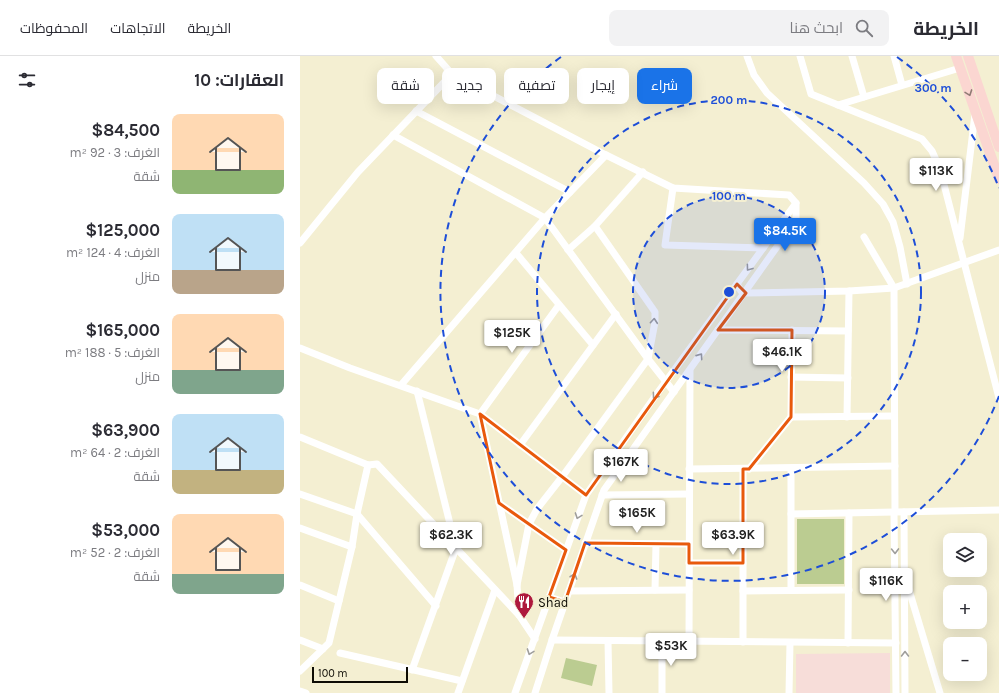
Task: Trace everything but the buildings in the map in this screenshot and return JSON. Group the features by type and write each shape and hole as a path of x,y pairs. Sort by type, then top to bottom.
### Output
{"street":[{"path":"436,56 447,68"},
{"path":"747,56 754,75 767,93 864,184 883,204 893,222 900,247 907,284"},
{"path":"800,56 812,94 922,139 932,151 940,169 996,378 999,398"},
{"path":"852,56 864,97"},
{"path":"894,56 902,85"},
{"path":"956,56 999,179"},
{"path":"968,56 999,147"},
{"path":"838,105 960,68"},
{"path":"300,242 358,172 442,84"},
{"path":"496,97 673,188 789,195 796,203 796,220 746,293 604,490 535,693"},
{"path":"416,111 570,192"},
{"path":"959,243 975,111"},
{"path":"393,135 545,218 665,382 674,392"},
{"path":"401,386 545,218 606,154"},
{"path":"568,250 595,226 643,172"},
{"path":"673,188 665,245 763,248"},
{"path":"515,693 586,495 665,382 796,203"},
{"path":"517,585 530,524 537,509 562,478 648,359 655,322 655,312 595,226"},
{"path":"864,237 894,288 896,693"},
{"path":"737,284 739,289 746,293 849,291 894,288 999,250"},
{"path":"516,253 593,345"},
{"path":"847,417 849,291"},
{"path":"519,615 517,585 480,414 559,305"},
{"path":"520,445 616,314"},
{"path":"718,330 848,330"},
{"path":"742,642 742,563 746,469 791,416 792,330"},
{"path":"300,348 480,414 586,495"},
{"path":"689,642 690,371"},
{"path":"791,377 848,378"},
{"path":"412,670 456,548 417,391"},
{"path":"791,416 894,416"},
{"path":"300,437 368,465 377,464 519,615 535,639"},
{"path":"300,671 329,643 352,547 357,514 368,465"},
{"path":"689,470 895,466"},
{"path":"791,468 791,590"},
{"path":"300,494 357,514 436,606"},
{"path":"602,495 690,494"},
{"path":"500,503 566,550"},
{"path":"791,514 999,510"},
{"path":"904,512 905,693"},
{"path":"848,643 849,513"},
{"path":"300,528 352,547"},
{"path":"585,543 689,544"},
{"path":"655,590 656,544"},
{"path":"689,563 742,563"},
{"path":"904,575 913,599 940,693"},
{"path":"300,585 339,601"},
{"path":"458,693 495,590"},
{"path":"569,591 689,590"},
{"path":"742,591 849,590"},
{"path":"549,598 565,602"},
{"path":"300,640 322,649"},
{"path":"552,640 896,643"},
{"path":"608,641 609,693"},
{"path":"662,642 662,693"},
{"path":"789,693 790,643"},
{"path":"340,653 462,681"},
{"path":"300,692 306,693"}],"highlighted area":[{"path":"737,284 746,293 718,330 792,330 791,417 749,469 743,469 743,563 689,563 689,544 585,543 565,602 549,597 566,550 499,503 480,414 586,495"}],"shaded area":[{"path":"890,653 890,693 796,693 796,654"}],"green space":[{"path":"797,519 844,519 844,584 797,584"},
{"path":"566,658 597,665 592,686 561,678"}],"place":[{"name":"Shad","path":"524,619"}]}
